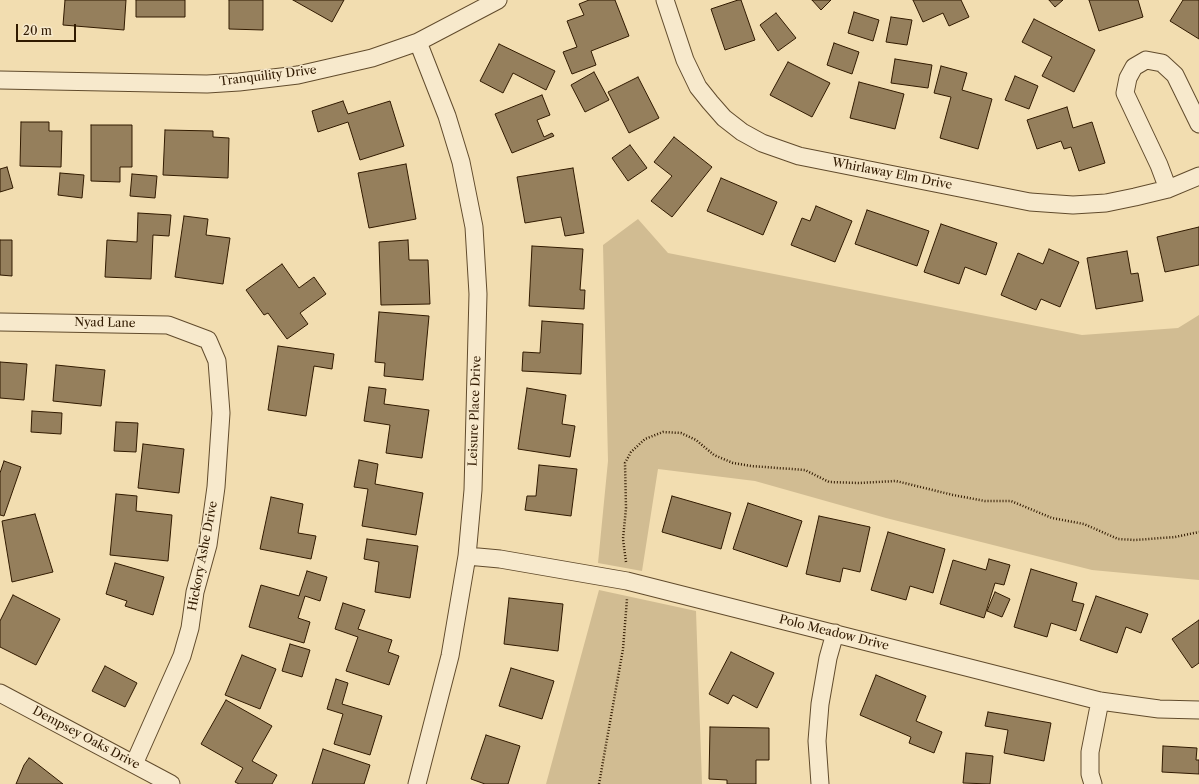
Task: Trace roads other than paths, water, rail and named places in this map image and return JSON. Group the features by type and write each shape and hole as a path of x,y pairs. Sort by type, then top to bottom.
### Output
{"street":[{"name":"Tranquility Drive","path":"0,80 207,84 298,75 372,58 418,42 498,0"},
{"name":"Whirlaway Elm Drive","path":"665,0 684,60 698,87 724,118 742,132 762,143 799,156 1030,202 1073,205 1106,203 1168,189 1199,176"},
{"name":"Leisure Place Drive","path":"417,784 450,656 467,556 473,490 478,294 474,227 461,162 450,124 418,42"},
{"path":"1168,189 1159,165 1125,92 1128,78 1134,67 1146,60 1162,63 1175,76 1199,124"},
{"name":"Nyad Lane","path":"0,322 168,325 208,340"},
{"name":"Hickory Ashe Drive","path":"134,764 182,656 190,628 195,592 208,545 216,487 221,413 217,361 208,340"},
{"name":"Polo Meadow Drive","path":"467,556 500,559 627,581 1100,700 1159,709 1199,710"},
{"path":"820,784 817,741 820,704 828,658 835,633"},
{"name":"Dempsey Oaks Drive","path":"0,693 171,784"},
{"path":"1093,784 1090,774 1090,752 1100,700"}]}
